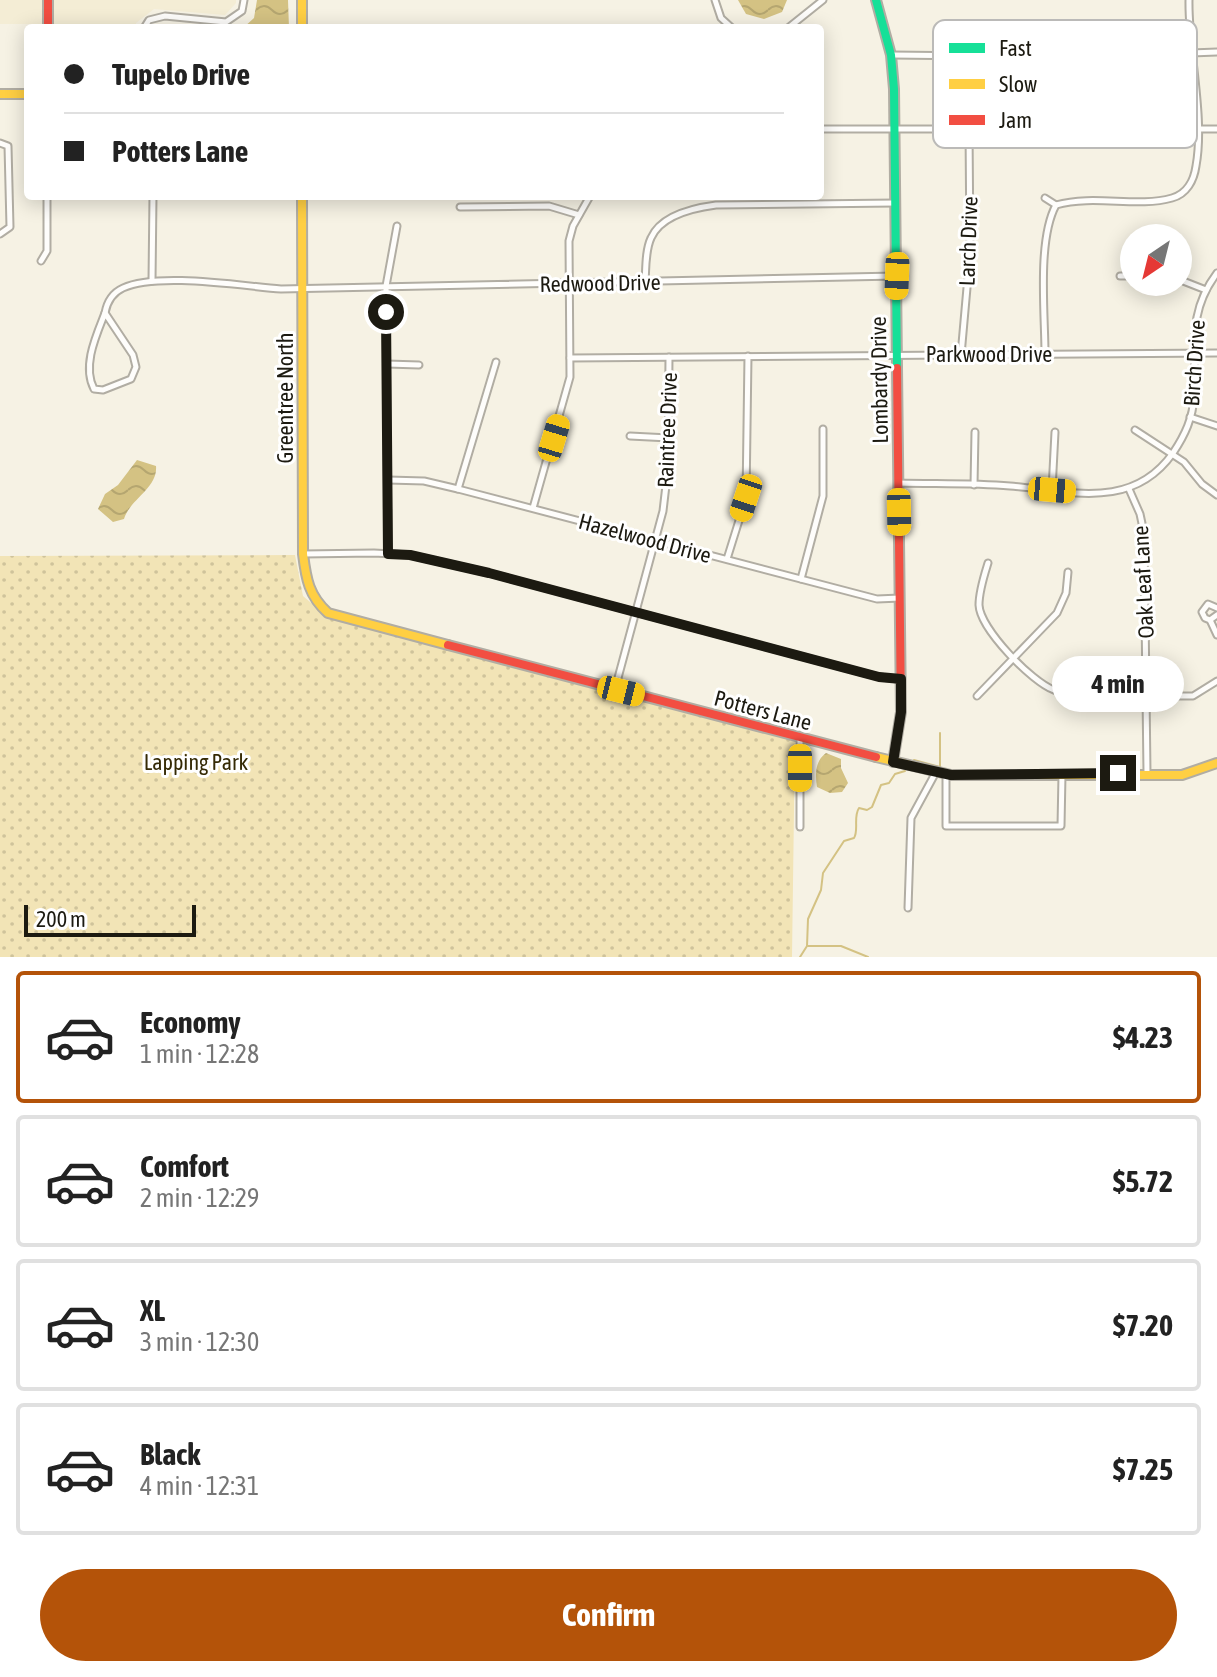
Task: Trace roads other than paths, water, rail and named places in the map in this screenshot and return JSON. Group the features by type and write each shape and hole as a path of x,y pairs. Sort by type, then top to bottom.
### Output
{"main road":[{"path":"48,0 48,24"},
{"path":"302,0 302,24"},
{"name":"Lombardy Drive","path":"876,0 891,55 895,128 901,712 893,762"},
{"path":"0,94 24,94"},
{"name":"Greentree North","path":"302,200 303,554 306,584 312,599"},
{"name":"Potters Lane","path":"312,599 328,613 347,620 946,774 1182,775 1216,766"}],"street":[{"path":"146,24 149,20 165,16 226,22 242,11 244,0"},
{"path":"715,0 721,18 728,24"},
{"path":"793,24 823,0"},
{"path":"1189,0 1190,20"},
{"path":"1197,53 1217,52"},
{"path":"891,55 933,55"},
{"path":"1045,198 1056,205 1093,199 1176,198 1189,187 1196,167 1197,118"},
{"path":"824,129 933,128"},
{"path":"1198,129 1217,129"},
{"path":"0,143 8,146 10,227 0,234"},
{"name":"Larch Drive","path":"961,355 970,254 969,148"},
{"path":"41,261 47,251 47,200"},
{"path":"105,313 133,355 136,367 131,379 103,390 94,389 89,379 92,346 105,313 113,295 124,288 152,281 153,200"},
{"path":"533,508 570,377 569,241 588,200"},
{"path":"645,283 649,241 656,229 694,208 716,205 896,203"},
{"path":"1045,354 1045,240 1056,205"},
{"path":"460,207 549,206 579,215"},
{"path":"388,554 386,286 397,226"},
{"name":"Birch Drive","path":"899,483 1103,494 1129,489 1147,481 1163,467 1186,433 1194,405 1196,312 1217,273"},
{"name":"Redwood Drive","path":"152,281 303,289 897,276"},
{"path":"1192,284 1206,290"},
{"name":"Parkwood Drive","path":"570,358 1217,353"},
{"path":"727,559 746,498 748,356"},
{"name":"Raintree Drive","path":"615,689 665,497 669,357"},
{"path":"458,489 496,362"},
{"path":"387,364 419,365"},
{"path":"1190,417 1217,426"},
{"path":"801,579 823,496 823,429"},
{"path":"1135,430 1184,462 1202,484 1217,495"},
{"path":"974,485 975,432"},
{"path":"1052,490 1055,432"},
{"path":"630,436 669,438"},
{"name":"Hazelwood Drive","path":"388,480 424,481 877,599 900,598"},
{"name":"Oak Leaf Lane","path":"1129,489 1144,533 1147,773"},
{"path":"303,554 410,555 489,573 879,677 901,679"},
{"path":"988,563 979,606 983,621 1034,679 1056,691 1081,695 1193,696 1217,681"},
{"path":"977,696 1057,613 1066,593 1068,572"},
{"path":"1217,608 1211,604 1203,608 1203,616 1210,620 1217,635"},
{"path":"1210,620 1217,615"},
{"path":"800,738 800,827"},
{"path":"908,908 911,818 936,772"},
{"path":"946,774 946,826 998,827 1061,826 1062,774"}],"water":[{"path":"257,0 288,0 289,24 247,24 254,18"},
{"path":"738,0 787,0 782,12 764,19 746,14"},
{"path":"137,460 156,466 153,481 124,519 113,522 98,509 105,494 118,485"},
{"path":"826,753 841,759 841,768 848,783 842,792 830,793 817,787 817,768"}],"waterway":[{"path":"914,760 940,767 940,733"},
{"path":"800,957 807,946 808,919 821,890 823,873 844,841 854,838 859,808 867,810 872,807 881,785 889,783 895,774 905,771"},
{"path":"808,946 841,946 868,957"}],"park label":[{"name":"Lapping Park","path":"196,762"}]}
